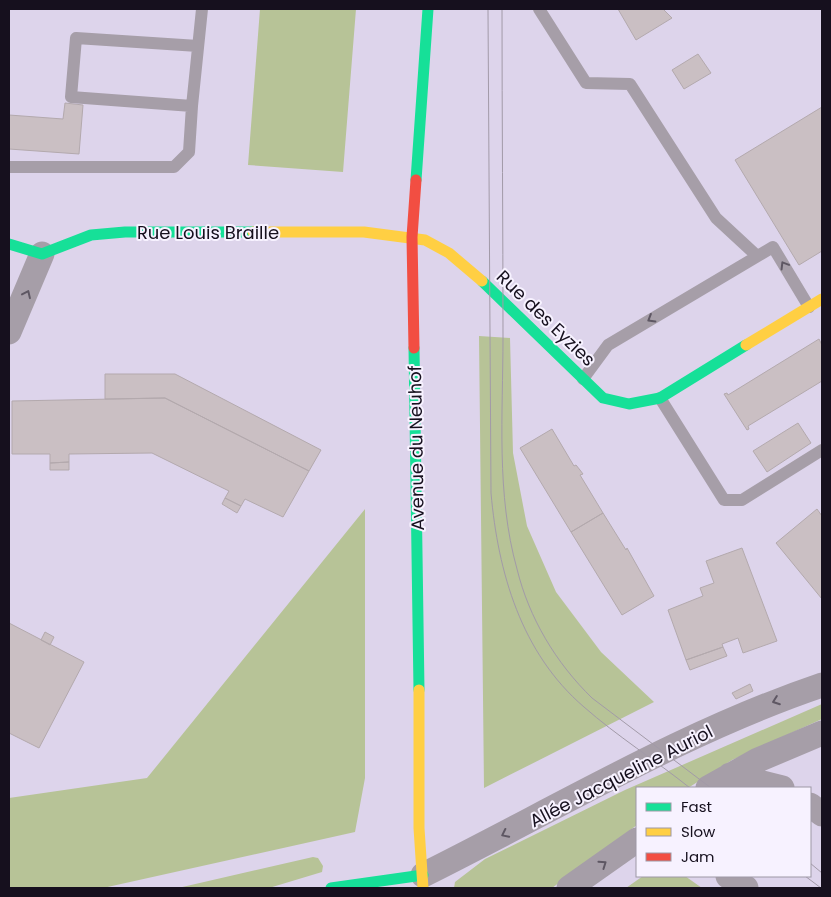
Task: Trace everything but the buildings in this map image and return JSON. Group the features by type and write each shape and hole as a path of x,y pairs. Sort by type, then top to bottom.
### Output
{"street":[{"name":"Avenue du Neuhof","path":"423,882 419,828 420,648 412,237 428,9"},
{"name":"Rue Louis Braille","path":"42,254 91,235 125,232 364,232 412,237"},
{"name":"Rue des Eyzies","path":"412,237 437,246 474,273 603,398 629,404 660,398 822,299"},
{"path":"9,244 42,254 9,332"},
{"name":"Allée Jacqueline Auriol","path":"423,882 651,759 772,702 822,685"},
{"path":"710,787 788,746 822,733"},
{"path":"730,775 778,787"},
{"path":"811,806 822,814"},
{"path":"569,888 636,841"},
{"path":"730,877 746,888"},
{"path":"331,888 423,882"}],"lane":[{"path":"9,167 174,167 189,152 202,9"},
{"path":"539,9 586,83 630,84 716,218 757,256"},
{"path":"192,106 71,97 76,38 198,46"},
{"path":"583,378 608,345 773,247 809,306"},
{"path":"660,398 724,500 742,500 822,450"}],"green space":[{"path":"260,9 356,9 343,172 248,165"},
{"path":"479,336 510,338 513,453 527,526 556,592 601,652 654,702 484,788"},
{"path":"365,509 365,778 355,832 103,888 9,888 9,798 147,778"},
{"path":"822,704 822,719 732,760 690,787 636,787 636,826 552,888 454,888 455,882 485,859 625,790"},
{"path":"313,857 318,858 323,866 322,872 269,888 178,888"},
{"path":"642,877 686,877 702,888 626,888"}],"tram line":[{"path":"488,9 491,493 494,523 507,581 516,609 529,636 544,662 562,686 597,718 689,787"},
{"path":"502,9 502,454 506,512 510,541 517,569 529,605 546,639 579,684 592,698 710,787"},
{"path":"811,864 822,873"},
{"path":"806,877 821,888"}],"traffic: fast":[{"path":"416,180 428,9"},
{"path":"9,244 42,254 91,235 125,232 253,232"},
{"path":"482,281 603,398 629,404 660,398 746,345"},
{"path":"414,348 419,690"},
{"path":"331,888 423,875"}],"traffic: slow":[{"path":"253,232 364,232 425,240 449,253 482,281"},
{"path":"746,345 822,299"},
{"path":"419,690 419,828 423,888"}],"traffic: jam":[{"path":"414,348 412,237 416,180"}]}
